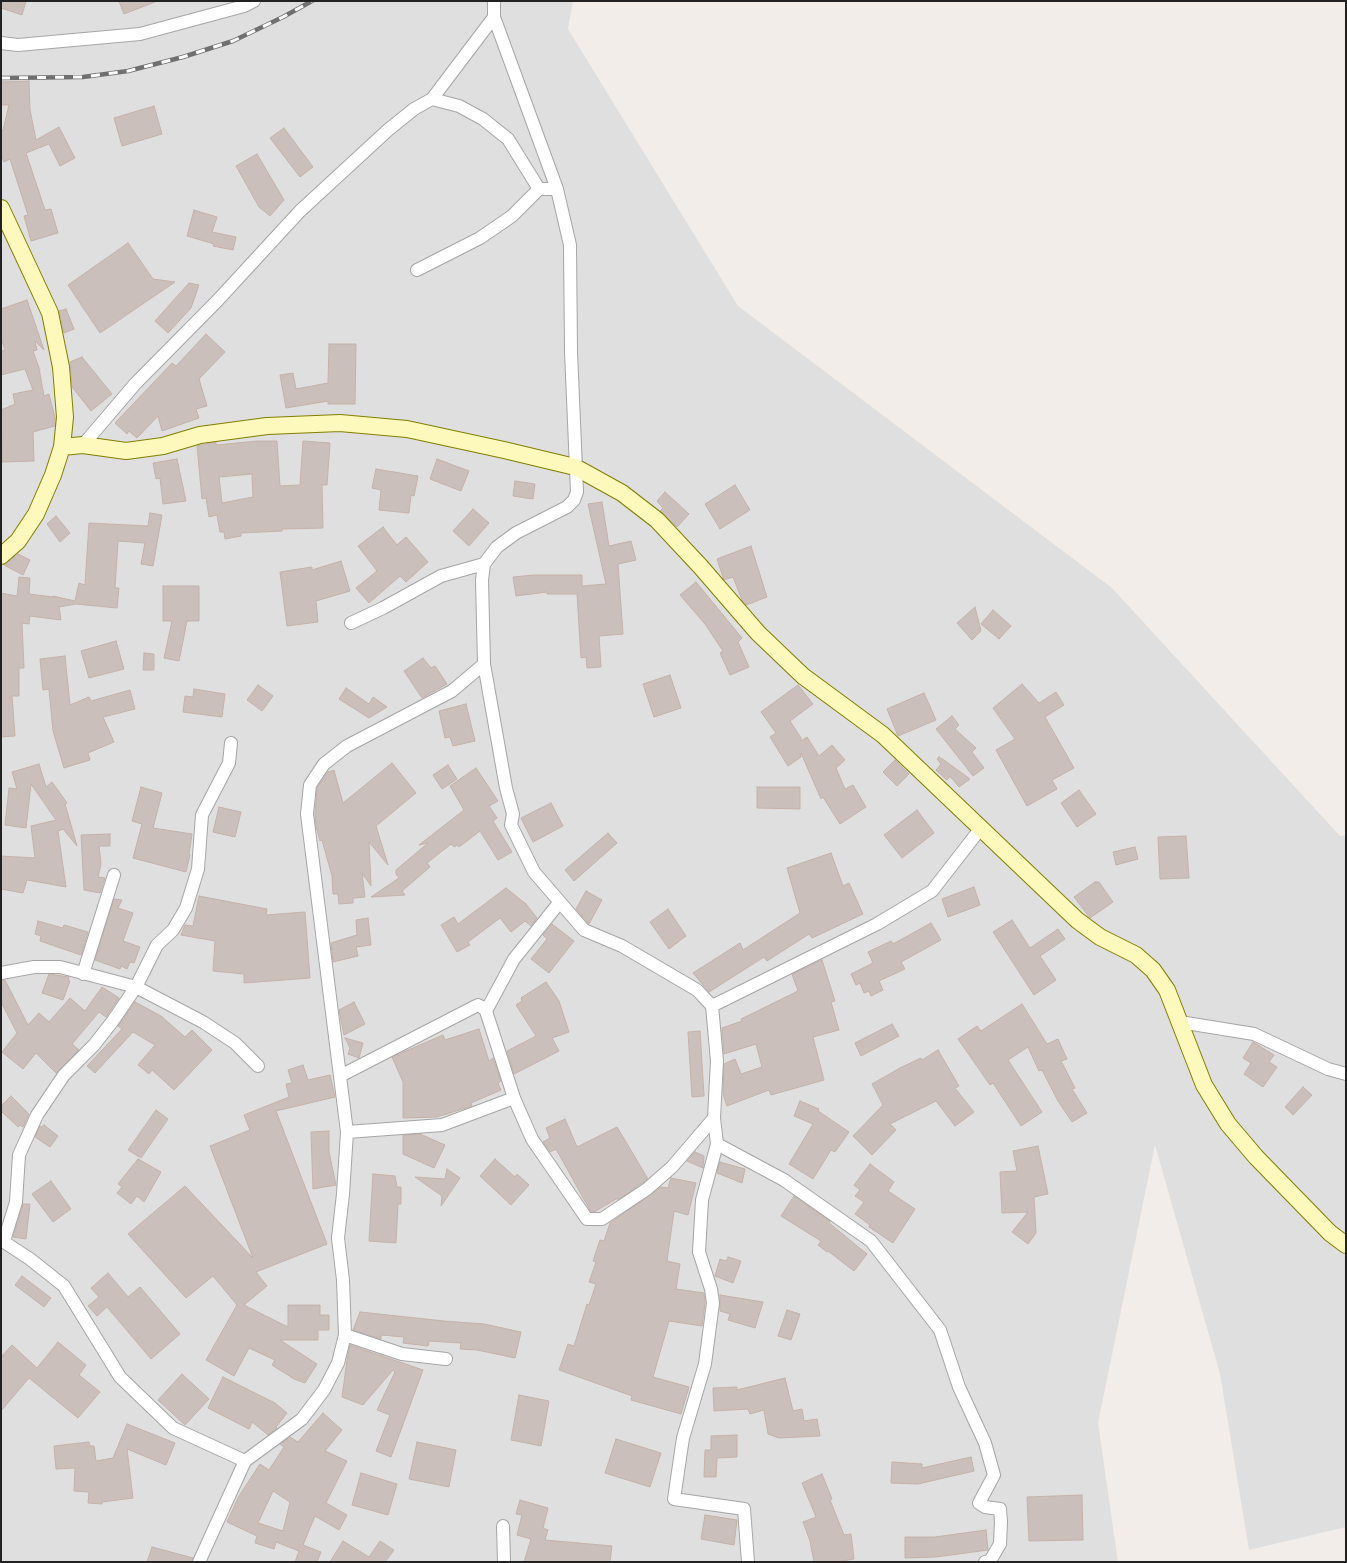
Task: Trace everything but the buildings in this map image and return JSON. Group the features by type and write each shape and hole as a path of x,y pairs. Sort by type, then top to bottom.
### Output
{"street":[{"path":"1,43 18,45 140,34 244,6 254,1"},
{"path":"494,1 494,17 557,189 570,245 571,352 577,492 574,500 567,507 516,533 497,547 484,564 482,580 484,664 506,788 513,814 511,825 534,872 559,903 584,930 622,946 698,990 712,1006 717,1061 714,1118 717,1144 702,1200 699,1252 711,1289 713,1304 705,1364 683,1438 674,1499 744,1509 748,1562"},
{"path":"83,445 135,384 218,300 300,211 388,130 414,109 432,99 494,17"},
{"path":"432,99 459,106 483,119 508,139 539,189"},
{"path":"417,270 480,238 512,216 539,189 557,189"},
{"path":"1,208 50,313 61,367 65,417 62,447 53,475 36,514 18,541 1,556"},
{"path":"62,447 83,445 126,451 163,446 200,435 267,426 340,423 407,429 575,467 622,493 657,520 700,566 758,633 803,676 883,735 1077,920 1100,937 1136,955 1153,970 1167,990 1204,1085 1228,1124 1256,1157 1330,1233 1346,1245"},
{"path":"351,623 383,608 441,576 484,564"},
{"path":"199,1562 245,1462 302,1418 311,1407 324,1390 338,1363 345,1335 343,1280 338,1238 343,1194 347,1132 307,814 310,785 324,764 347,746 452,691 484,664"},
{"path":"231,743 229,763 202,815 198,869 186,908 173,930 157,945 136,987 94,1045 64,1075 37,1115 19,1155 16,1202 2,1240 64,1286 120,1377 173,1428 245,1462"},
{"path":"712,1006 877,924 932,891 981,828"},
{"path":"83,974 114,875"},
{"path":"486,1011 514,958 559,903"},
{"path":"1,974 47,966 60,967 136,987 209,1026 235,1043 258,1066"},
{"path":"340,1076 478,1005 486,1011 514,1098 532,1139 587,1219 602,1219 647,1189 672,1167 714,1118"},
{"path":"1180,1022 1254,1034 1328,1069 1346,1074"},
{"path":"347,1132 442,1125 514,1098"},
{"path":"717,1144 784,1180 871,1241 940,1330 959,1387 985,1444 994,1475 979,1503 985,1507 1000,1509 1000,1544 990,1560 986,1562"},
{"path":"345,1335 402,1354 446,1359"},
{"path":"503,1526 504,1562"}],"shaded area":[{"path":"1,1 573,1 568,29 738,306 1112,588 1340,836 1346,835 1346,1527 1249,1550 1220,1374 1155,1145 1098,1423 1118,1562 1,1562"}],"railway":[{"path":"1,78 83,77 128,71 183,57 233,41 312,1"}]}
